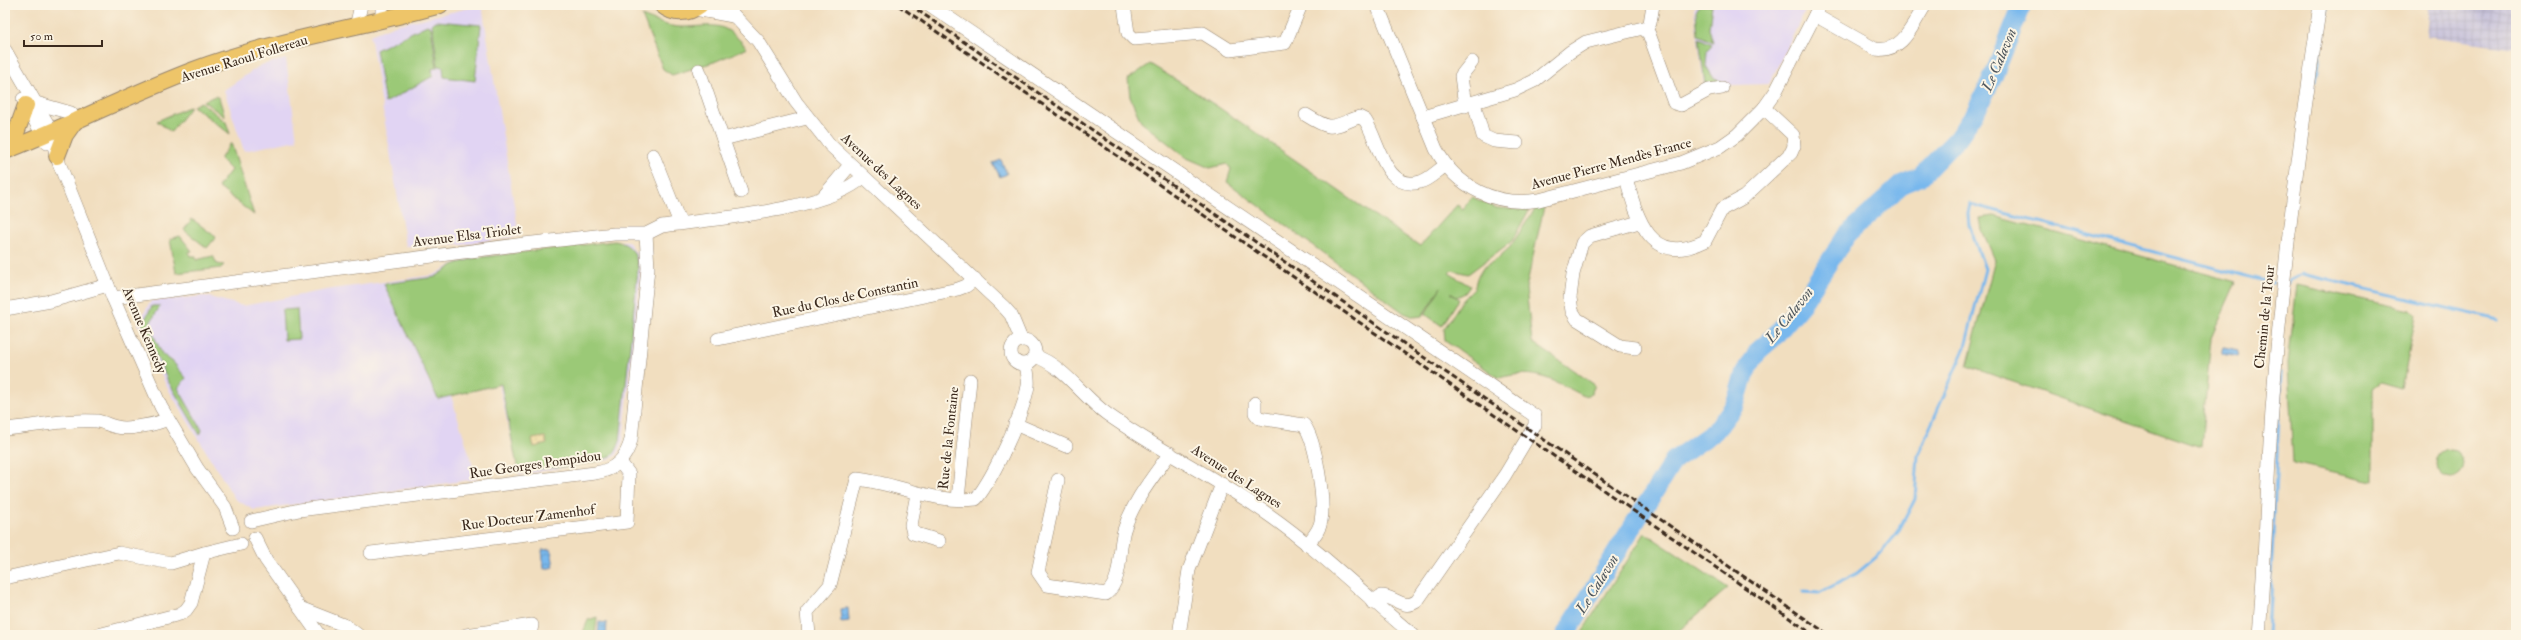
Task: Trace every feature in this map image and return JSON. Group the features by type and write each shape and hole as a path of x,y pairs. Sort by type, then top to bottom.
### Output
{"main road":[{"name":"Avenue Raoul Follereau","path":"73,117 125,88 224,50 358,16 440,5"},
{"path":"662,5 675,12 697,7"},
{"name":"Avenue Raoul Follereau","path":"5,151 44,130 73,117 195,70 285,43 358,16"},
{"path":"8,141 31,104"},
{"path":"57,156 73,117"},
{"name":"Avenue Raoul Follereau","path":"8,141 44,130"}],"street":[{"name":"Avenue des Lagnes","path":"724,5 758,41 807,118 850,165 975,279 1011,315 1021,340"},
{"path":"930,5 1535,416 1535,425 1504,475 1417,601 1413,604 1403,605 1381,596 1372,602"},
{"path":"1124,5 1128,33 1134,39 1203,33 1230,50 1285,44 1301,5"},
{"name":"Avenue Pierre Mendès France","path":"1377,5 1423,117 1446,165 1471,188 1498,199 1511,202 1539,200 1681,164 1720,147 1737,135 1764,108 1776,91 1818,10"},
{"path":"1646,30 1650,23 1654,5"},
{"path":"1818,10 1875,49 1885,50 1901,43 1925,5"},
{"name":"Chemin de la Tour","path":"2259,635 2267,533 2274,385 2296,170 2320,5"},
{"path":"697,7 733,16"},
{"path":"1423,117 1515,90 1534,80 1570,52 1586,42 1613,34 1642,28 1646,30"},
{"path":"1646,30 1674,104 1681,105 1709,90 1722,88"},
{"name":"Avenue Kennedy","path":"5,50 57,156 108,286 161,407 197,468 245,533"},
{"path":"1472,62 1461,76 1460,88 1469,104 1483,136 1494,141 1517,143"},
{"name":"Avenue Kennedy","path":"5,64 31,104"},
{"path":"699,70 741,192"},
{"path":"44,130 116,98 125,88"},
{"path":"31,104 73,117"},
{"path":"1626,178 1639,222 1658,242 1673,249 1681,249 1704,242 1722,209 1744,197 1791,153 1794,146 1793,135 1764,108"},
{"path":"1306,115 1324,126 1335,127 1359,117 1365,120 1384,165 1393,175 1408,183 1420,182 1446,165"},
{"path":"723,139 807,118"},
{"path":"5,155 34,147 57,156"},
{"path":"653,155 680,223"},
{"path":"822,197 850,165"},
{"name":"Avenue Elsa Triolet","path":"113,298 524,244 614,234 646,234 655,227 795,206 851,186 863,177"},
{"path":"1635,348 1620,346 1577,320 1572,311 1570,298 1575,266 1582,243 1590,236 1639,222"},
{"name":"Rue Georges Pompidou","path":"5,578 119,553 171,563 221,547 271,518 299,510 600,472 613,468 620,462 628,451 631,440 648,268 646,234"},
{"name":"Rue du Clos de Constantin","path":"718,340 958,289 966,286 975,279"},
{"path":"5,309 51,301 108,286"},
{"path":"809,635 807,612 830,585 857,479 917,494 958,499 976,499 984,489 1015,424 1028,387 1033,344 1021,340 1014,344 1012,356 1017,363 1030,360"},
{"name":"Avenue des Lagnes","path":"1030,360 1056,367 1082,393 1107,414 1222,484 1270,516 1307,544 1372,602 1413,635"},
{"name":"Rue de la Fontaine","path":"958,499 970,380"},
{"path":"1255,403 1255,412 1259,418 1304,425 1310,432 1316,452 1322,513 1318,529 1307,544"},
{"path":"143,424 154,410 161,407"},
{"path":"5,429 98,421 118,428 132,428 143,424 160,423 167,419"},
{"path":"1015,424 1066,446"},
{"path":"1058,480 1038,572 1047,585 1106,594 1115,583 1124,531 1130,513 1170,453"},
{"name":"Rue Docteur Zamenhof","path":"371,553 627,522 629,474 620,462"},
{"path":"1179,635 1189,570 1222,484"},
{"path":"917,494 910,525 913,533 939,541"},
{"path":"245,533 319,635"},
{"path":"98,635 180,614 186,610 191,603 204,553"},
{"path":"300,608 346,626 358,635"},
{"path":"466,635 532,625 530,635"}],"shaded area":[{"path":"482,5 519,236 462,245 406,246 370,35 395,25"},
{"path":"1697,5 1808,5 1769,84 1704,86 1694,9"},
{"path":"2429,5 2516,5 2516,48 2426,36"},
{"path":"286,59 297,140 244,151 224,90 261,65"},
{"path":"628,241 640,259 641,271 623,441 617,455 609,460 519,475 499,385 451,396 477,479 254,510 235,499 167,387 138,323 151,301 205,296 243,306 326,290 434,275 455,263 473,257"}],"green space":[{"path":"1699,5 1712,5 1709,28 1713,42 1698,35 1696,12"},
{"path":"642,16 676,27 717,26 724,28 738,38 747,48 714,62 672,75 663,69"},
{"path":"437,21 481,25 475,81 444,77 443,67 438,66 432,23"},
{"path":"427,25 431,27 437,67 432,69 433,76 385,103 376,50"},
{"path":"1699,38 1712,44 1707,51 1706,66 1713,77 1724,83 1705,84"},
{"path":"1150,64 1219,107 1420,246 1457,205 1463,209 1472,197 1497,208 1529,210 1512,241 1468,274 1452,270 1449,273 1470,286 1465,293 1457,297 1450,293 1459,299 1442,326 1425,314 1441,287 1422,316 1414,317 1404,313 1227,182 1231,169 1227,164 1210,168 1187,158 1141,122 1130,97 1128,79"},
{"path":"215,96 219,98 225,117 203,101"},
{"path":"201,102 226,122 230,134 193,106"},
{"path":"191,106 171,132 157,121"},
{"path":"231,143 254,215 218,187 231,170 220,159"},
{"path":"1544,207 1526,288 1532,342 1595,385 1591,394 1584,396 1553,381 1534,375 1523,374 1499,378 1445,341 1444,329 1462,301 1474,289 1477,278 1483,268 1497,259 1510,247 1535,209"},
{"path":"1994,216 2236,282 2211,338 2201,447 1967,366 1995,260 1982,230 1980,218"},
{"path":"192,219 216,237 207,248 184,230"},
{"path":"180,236 192,251 189,252 190,256 196,256 196,260 213,256 217,264 224,265 221,268 176,273 170,239"},
{"path":"615,241 625,244 632,250 636,258 638,269 620,441 618,447 611,456 593,462 518,471 501,384 438,399 384,284 435,277 455,264 475,258"},
{"path":"2297,285 2411,310 2416,315 2402,389 2381,383 2373,389 2373,481 2293,463 2288,364"},
{"path":"152,306 160,306 149,325 162,354 173,362 186,378 178,388 202,430 200,435 168,381 142,325"},
{"path":"297,309 299,339 284,340 282,310"},
{"path":"2450,450 2460,454 2464,464 2460,474 2450,478 2440,474 2436,464 2440,454"},
{"path":"1645,533 1728,588 1674,635 1580,635"},
{"path":"597,617 595,635 582,635 588,620"}],"sand":[{"path":"545,437 547,444 534,447 532,439"}],"water":[{"path":"1001,160 1007,174 1000,177 993,163"},
{"path":"2224,347 2238,350 2237,357 2222,354"},
{"path":"551,549 554,567 544,569 542,550"},
{"path":"848,608 849,621 841,622 840,609"},
{"path":"599,622 607,623 606,635 598,635"}],"waterway":[{"name":"Le Calavon","path":"1565,635 1674,460 1715,431 1735,405 1744,375 1758,351 1773,338 1801,305 1846,236 1902,184 1920,177 1957,139 1975,113 1993,77 2022,5"},
{"path":"2315,81 2328,5"},
{"path":"1803,592 1819,593 1856,574 1880,554 1898,532 1915,499 1918,455 1965,347 1985,269 1969,225 1968,214 1970,204 2273,283"},
{"path":"2289,284 2289,281 2302,274 2498,320"},
{"path":"2268,635 2281,373"}],"railway":[{"path":"898,5 1814,635"},
{"path":"910,5 1829,635"}]}
